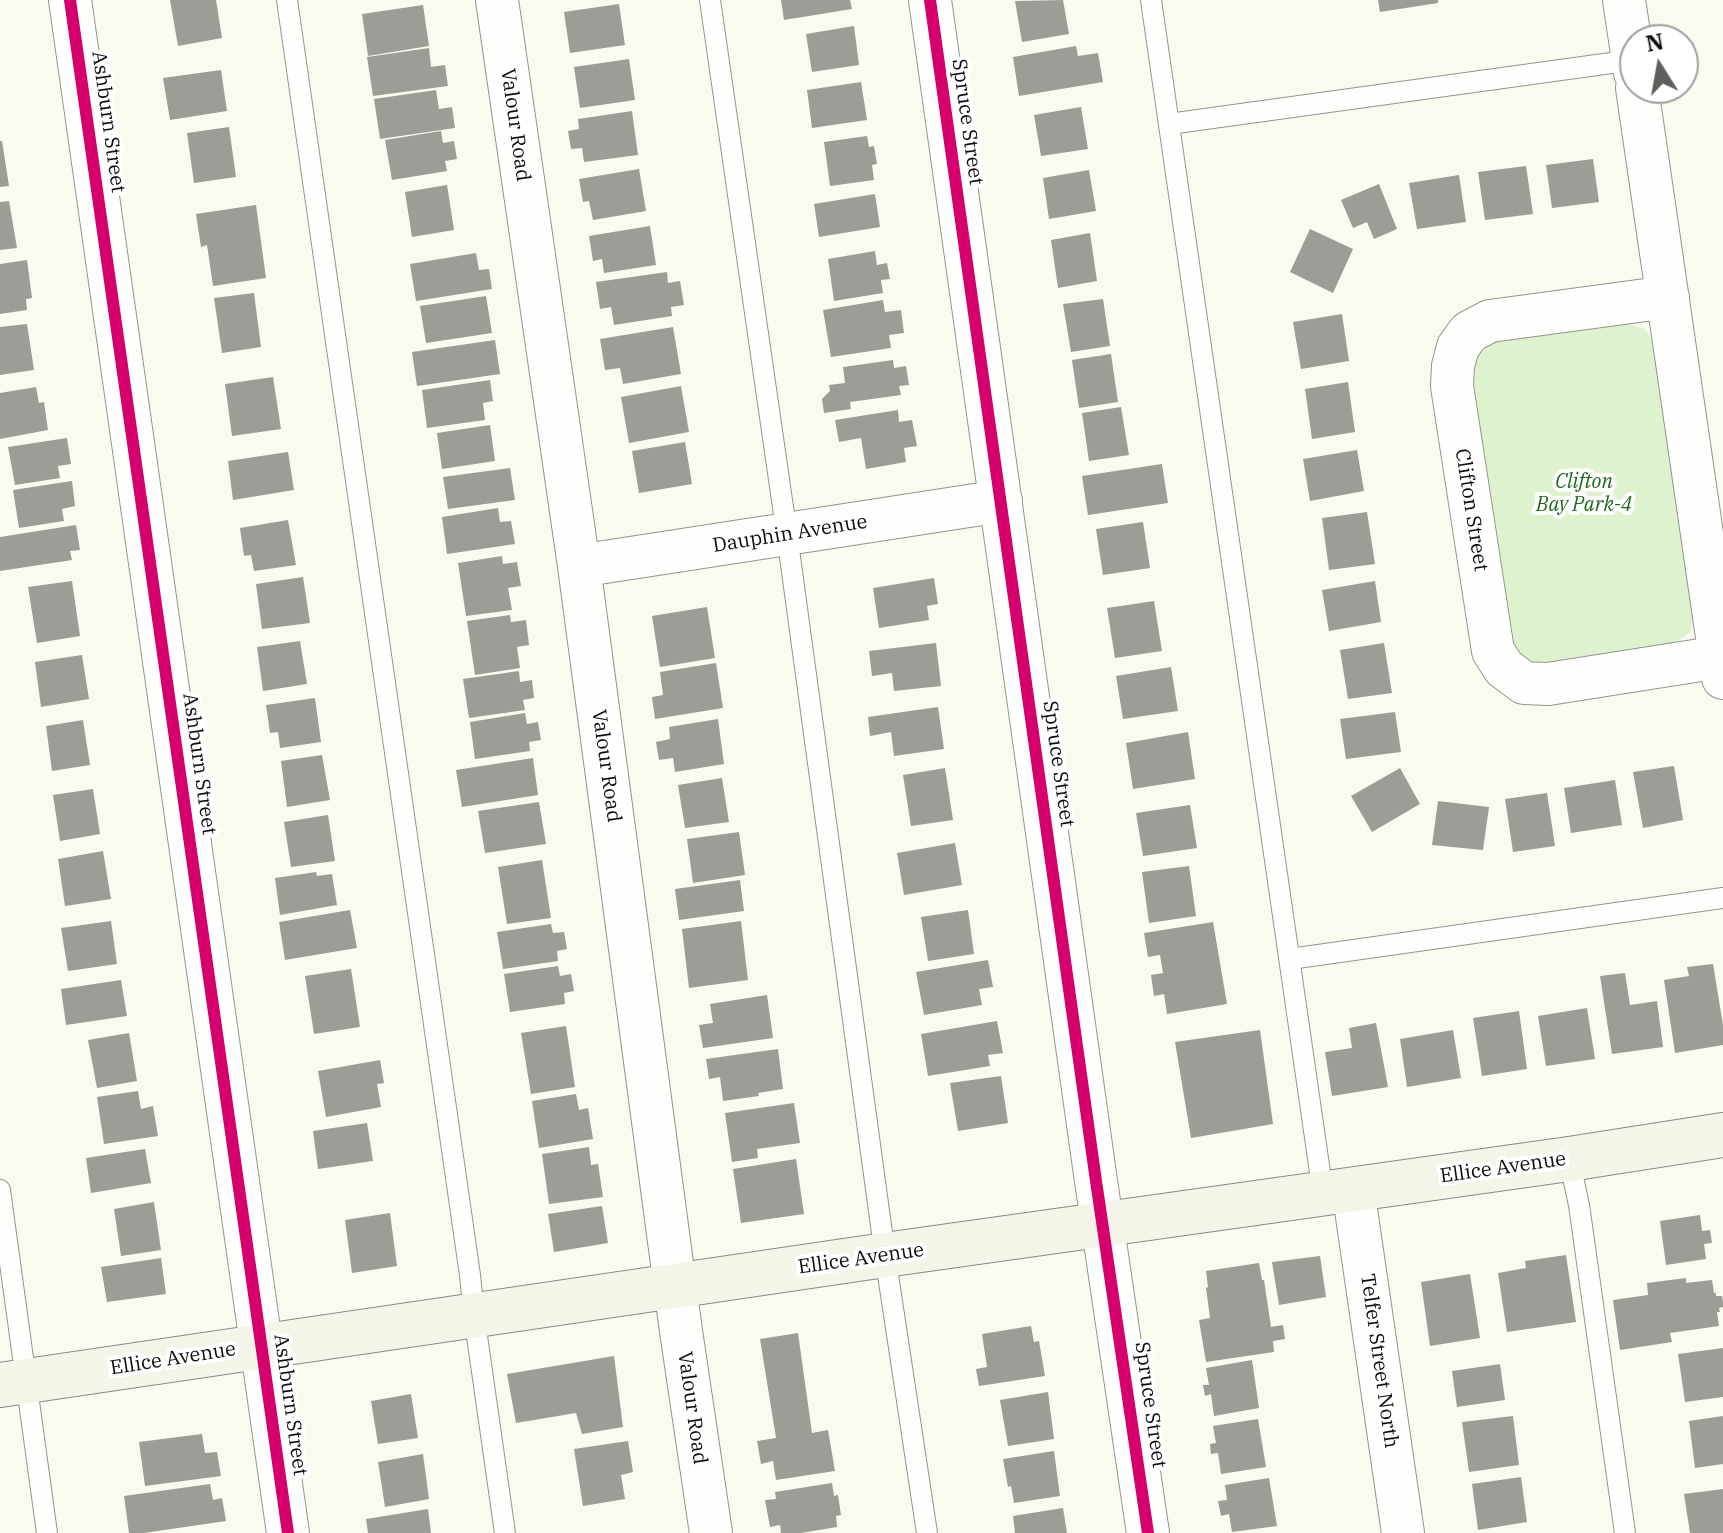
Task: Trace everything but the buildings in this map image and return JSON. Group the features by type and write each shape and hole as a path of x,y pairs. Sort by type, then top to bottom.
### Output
{"main road":[{"name":"Ellice Avenue","path":"13,1383 1723,1135"}],"street":[{"name":"Ashburn Street","path":"70,0 288,1533"},
{"name":"Valour Road","path":"497,0 579,566 711,1533"},
{"name":"Spruce Street","path":"930,0 1148,1533"},
{"name":"Clifton Street","path":"1624,0 1628,24"},
{"name":"Clifton Street","path":"1639,104 1668,297 1721,667 1548,684 1524,683 1504,668 1493,651 1452,386 1458,347 1469,332 1490,321 1668,297"},
{"name":"Dauphin Avenue","path":"579,566 1001,501"},
{"name":"Telfer Street North","path":"1338,1191 1403,1533"}],"lane":[{"path":"287,0 505,1533"},
{"path":"710,0 885,1255 927,1533"},
{"path":"1151,0 1290,959 1338,1191"},
{"path":"1169,124 1619,76"},
{"path":"1290,959 1723,898"},
{"path":"1569,1159 1579,1205 1625,1533"},
{"path":"0,1190 21,1336 13,1383 47,1533"}],"green space":[{"name":"Clifton Bay Park-4","path":"1620,321 1645,329 1660,352 1696,604 1691,631 1671,647 1551,667 1522,661 1507,629 1472,383 1476,357 1496,340"}],"cycle path":[{"path":"70,0 288,1533"},
{"path":"930,0 1148,1533"}]}
